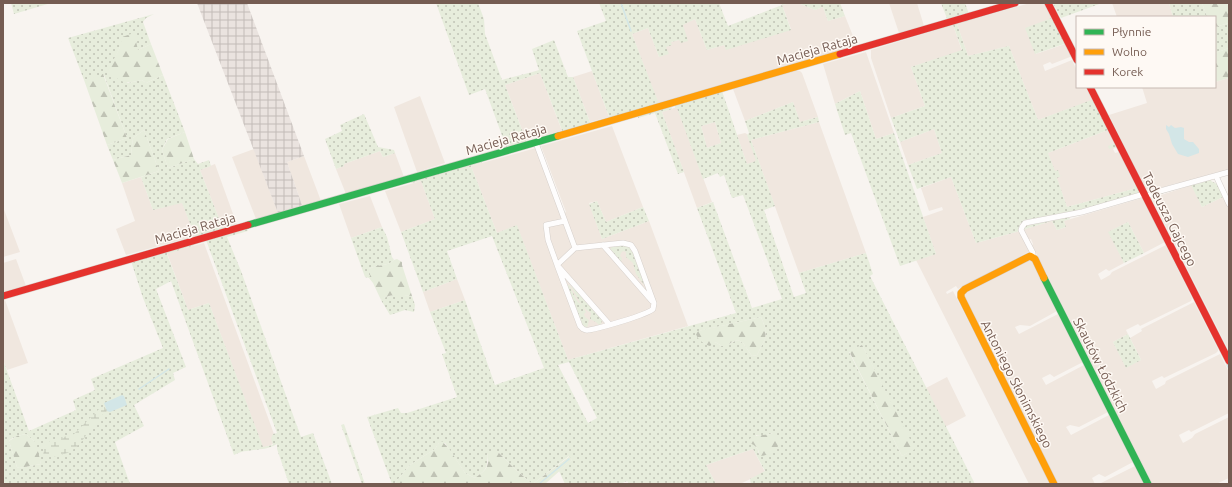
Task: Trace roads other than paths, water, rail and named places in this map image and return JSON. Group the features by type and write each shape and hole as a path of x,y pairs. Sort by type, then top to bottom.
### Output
{"street":[{"name":"Macieja Rataja","path":"3,296 536,143 1015,3"},
{"path":"1048,3 1076,58"},
{"name":"Tadeusza Gajcego","path":"1091,88 1229,362"},
{"path":"536,143 575,248"},
{"path":"1145,196 1229,172"},
{"path":"1216,176 1229,204"},
{"name":"Skautów Łódzkich","path":"1145,196 1064,217 1026,223 1022,226 1022,232 1033,253 1033,257 1148,484"},
{"path":"557,264 575,248 626,243 633,247 654,303 653,309 648,313 588,330 584,330 582,328 557,264 548,240 546,225 565,221"},
{"path":"603,245 654,303"},
{"name":"Antoniego Słonimskiego","path":"1033,257 1027,257 965,289 961,294 961,300 1054,484"},
{"path":"557,264 609,324"}],"waterway":[{"path":"621,3 631,31"},
{"path":"1227,365 1229,369"},
{"path":"139,389 169,369"},
{"path":"539,484 569,459"}]}
